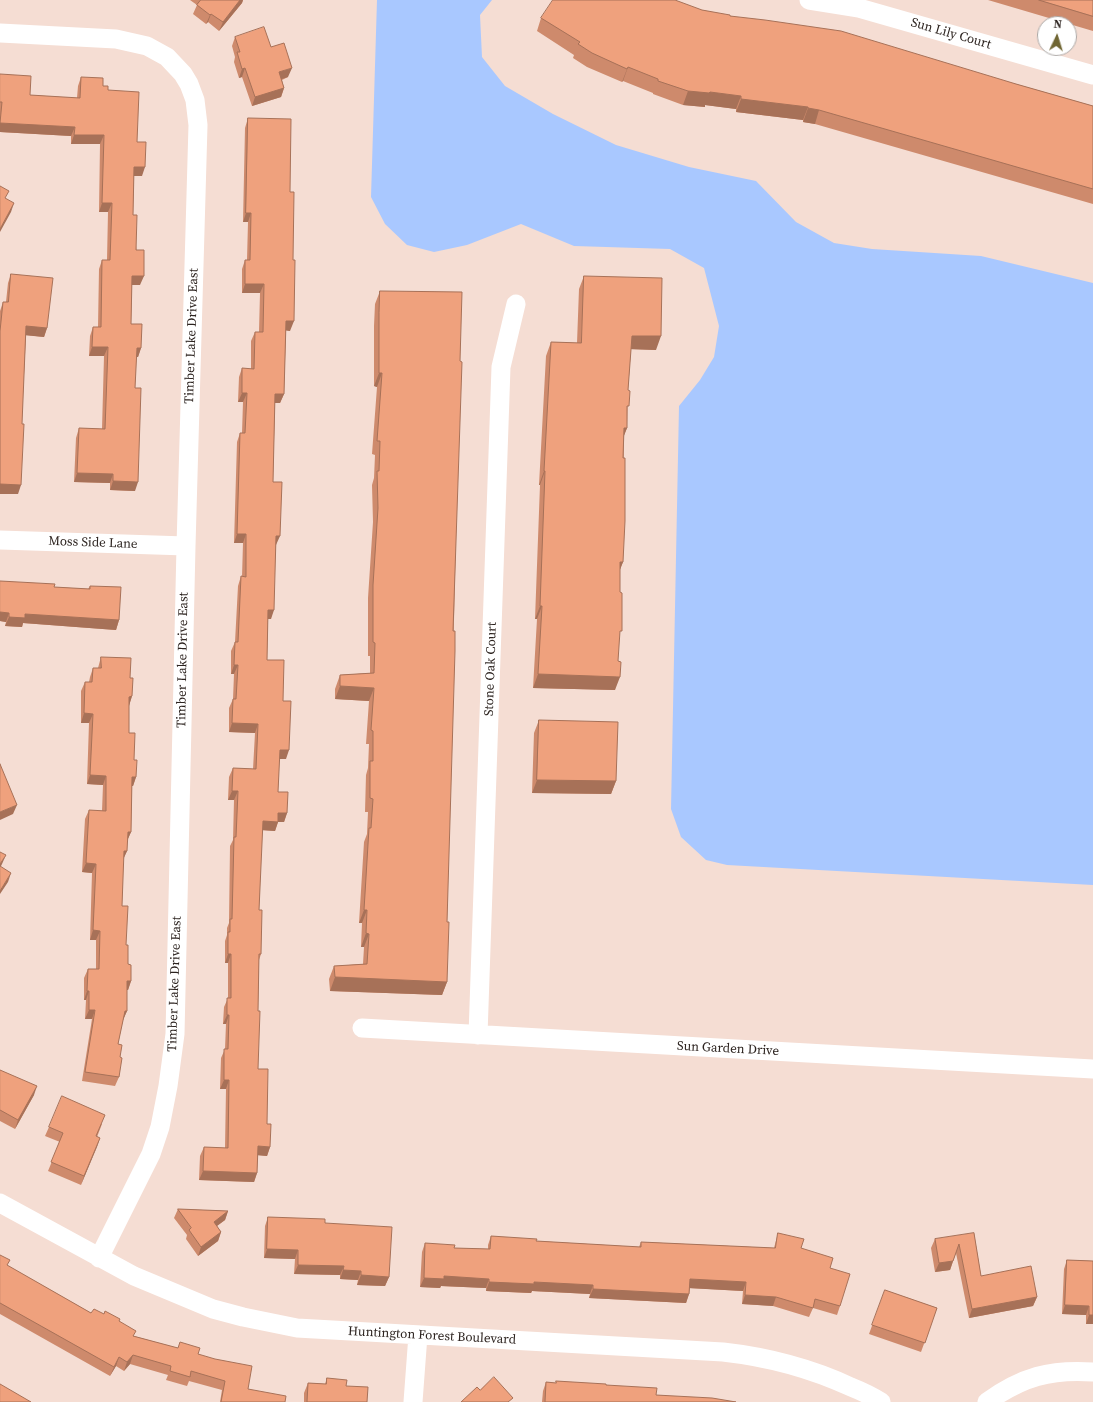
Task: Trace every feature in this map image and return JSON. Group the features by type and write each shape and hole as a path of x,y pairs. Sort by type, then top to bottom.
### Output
{"street":[{"name":"Sun Lily Court","path":"809,0 859,8 1093,75"},
{"name":"Timber Lake Drive East","path":"0,32 116,39 147,46 167,56 183,74 189,84 195,100 198,125 186,546 175,1034 168,1086 160,1127 151,1154 99,1258"},
{"name":"Stone Oak Court","path":"478,1035 501,367 516,304"},
{"name":"Moss Side Lane","path":"0,540 186,546"},
{"name":"Sun Garden Drive","path":"362,1028 1093,1069"},
{"name":"Huntington Forest Boulevard","path":"0,1203 99,1258 141,1279 213,1309 243,1318 297,1328 723,1352 752,1355 789,1363 832,1378 882,1402"},
{"path":"413,1402 418,1335"},
{"path":"987,1402 1006,1388 1035,1376 1072,1370 1093,1372"}],"water":[{"path":"377,0 492,0 480,15 482,57 505,86 553,114 616,145 689,167 756,181 796,222 834,243 872,249 981,256 1093,283 1093,885 727,865 706,860 681,837 671,809 679,406 700,380 714,357 719,326 704,268 670,249 574,246 521,224 467,245 434,252 407,245 385,224 371,197"}],"building":[{"path":"201,0 240,0 223,22 211,14 210,15 197,5"},
{"path":"553,0 675,0 702,10 730,16 841,31 1093,106 1093,189 808,107 741,99 741,96 688,91 658,81 658,79 628,67 627,69 592,53 578,44 580,42 541,18"},
{"path":"1039,0 1093,0 1093,16"},
{"path":"264,27 271,47 284,43 292,68 279,72 284,88 255,97 245,68 242,69 237,52 240,52 235,37"},
{"path":"0,74 31,76 30,95 80,98 81,77 103,78 103,86 108,86 108,90 139,92 137,142 146,142 145,167 134,167 133,215 137,215 136,250 144,250 144,276 132,276 131,324 142,324 141,348 137,348 135,388 141,388 138,482 113,481 113,474 77,473 79,428 105,429 108,347 92,347 93,327 101,327 102,260 110,260 112,203 102,203 104,135 74,135 75,127 0,123 2,102 0,102"},
{"path":"248,118 291,119 290,192 294,192 293,260 295,260 294,321 286,321 284,394 275,394 273,482 282,482 280,536 276,536 274,610 268,610 267,660 284,660 283,701 291,701 289,750 280,750 278,792 288,792 287,813 278,813 278,822 263,821 259,910 262,910 261,954 259,954 258,1011 260,1011 258,1069 268,1069 267,1124 271,1124 270,1147 258,1146 257,1173 203,1171 204,1147 228,1148 229,1080 224,1080 224,1049 228,1049 229,1015 227,1015 227,998 231,998 231,954 228,954 228,932 230,932 230,919 232,919 234,837 236,837 238,791 232,791 233,768 256,769 258,724 232,723 233,699 236,699 238,665 234,665 235,642 238,642 241,576 246,577 246,534 237,534 240,433 245,433 247,393 242,393 242,368 254,369 255,332 263,332 264,284 245,284 245,260 250,260 251,213 246,213"},
{"path":"0,186 9,191 5,198 14,203 0,229"},
{"path":"11,274 53,278 47,328 26,326 21,485 0,484 0,331 3,302 8,302"},
{"path":"584,276 662,278 661,336 632,336 628,390 630,391 629,406 627,406 627,428 624,428 623,458 625,458 625,521 623,562 620,562 622,631 620,631 618,661 621,662 620,677 538,674 542,606 540,606 544,471 551,342 581,343"},
{"path":"380,291 462,292 460,361 462,362 453,631 455,631 455,651 447,922 449,922 447,982 335,977 334,966 367,964 369,934 366,933 367,910 364,910 369,828 371,828 373,799 370,798 370,761 373,761 373,731 371,730 374,688 340,686 340,675 374,673 375,643 373,642 373,585 378,508 377,471 379,471 380,441 377,441 382,373 379,373"},
{"path":"0,581 55,584 54,587 90,589 90,586 121,587 119,620 25,614 25,618 9,617 9,613 0,612"},
{"path":"101,657 131,658 130,678 133,678 132,696 129,697 129,733 135,733 134,760 137,760 136,777 132,777 131,832 128,832 127,851 124,851 122,906 128,906 126,945 128,945 128,964 131,965 131,981 127,981 127,1011 125,1011 118,1044 122,1045 120,1057 122,1058 119,1077 85,1072 95,1010 89,1010 89,991 87,991 88,969 99,969 100,931 93,930 96,864 86,863 89,810 106,811 106,776 90,775 93,714 84,713 85,682 92,682 93,668 101,668"},
{"path":"539,720 618,722 616,781 537,780"},
{"path":"0,764 17,805 0,812"},
{"path":"0,852 6,855 0,864"},
{"path":"0,866 11,873 0,891"},
{"path":"0,1070 37,1086 18,1120 0,1110"},
{"path":"62,1096 105,1115 96,1136 100,1138 84,1176 51,1162 63,1133 49,1127"},
{"path":"178,1209 228,1211 214,1222 221,1232 201,1247 189,1230 191,1228"},
{"path":"268,1217 325,1219 325,1223 392,1227 389,1277 361,1275 361,1271 343,1270 344,1266 298,1265 298,1250 267,1249"},
{"path":"778,1233 804,1239 801,1248 833,1258 830,1268 850,1274 840,1306 815,1299 813,1308 776,1297 745,1295 746,1282 690,1279 689,1294 593,1289 593,1285 534,1282 534,1284 489,1282 489,1279 444,1276 444,1279 424,1278 425,1243 455,1245 454,1248 490,1249 491,1236 537,1239 536,1241 641,1247 641,1242 775,1248"},
{"path":"974,1233 981,1276 1031,1266 1037,1297 972,1309 959,1244 953,1261 939,1263 935,1239"},
{"path":"0,1255 10,1260 7,1265 91,1313 94,1309 104,1314 105,1311 120,1319 119,1321 136,1331 133,1336 178,1348 180,1342 200,1348 198,1354 252,1366 248,1389 286,1396 285,1402 221,1402 225,1381 191,1371 190,1377 170,1371 171,1366 133,1355 127,1362 119,1357 114,1367 0,1303"},
{"path":"1067,1260 1093,1261 1093,1315 1089,1315 1089,1306 1065,1305"},
{"path":"885,1290 937,1308 925,1343 872,1325"},
{"path":"494,1377 513,1398 508,1402 461,1402 477,1387 480,1390"},
{"path":"327,1378 347,1380 346,1386 368,1387 367,1402 307,1402 308,1383 326,1384"},
{"path":"556,1381 657,1388 656,1395 712,1398 736,1402 545,1402 546,1382 556,1383"},
{"path":"0,1384 31,1402 0,1402"}]}
